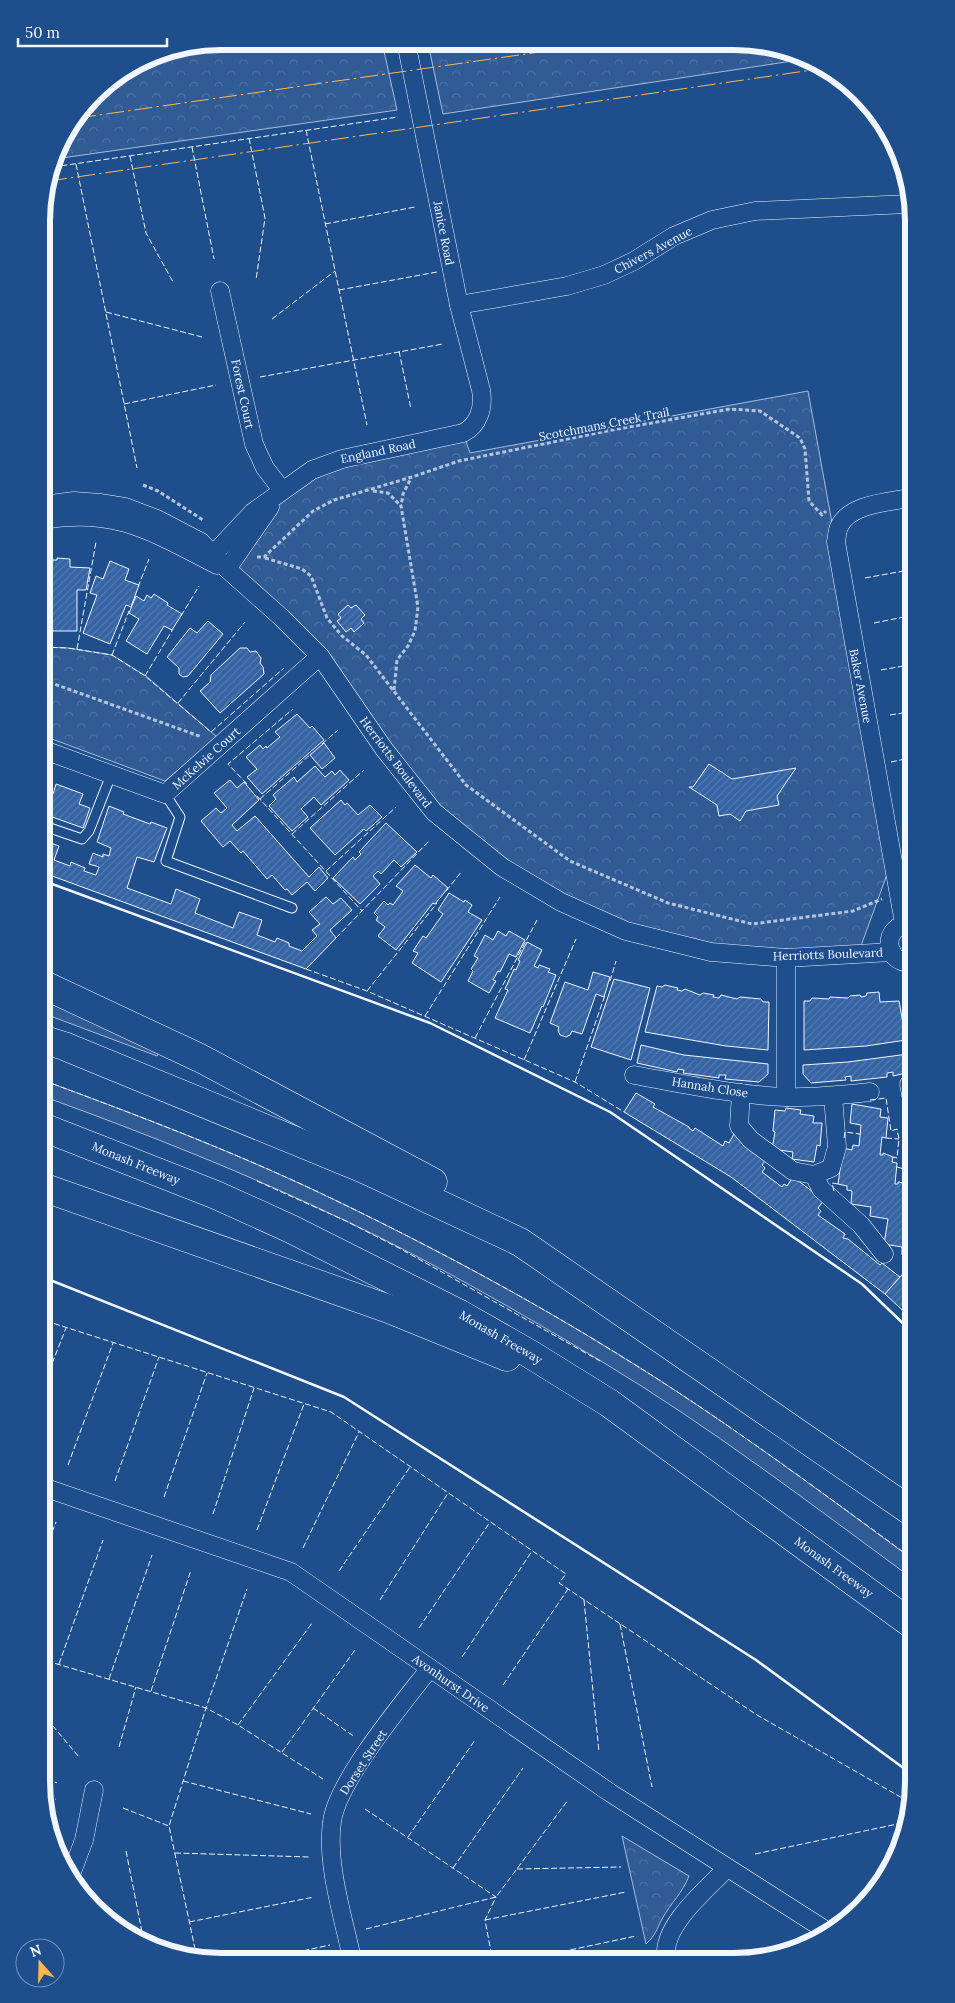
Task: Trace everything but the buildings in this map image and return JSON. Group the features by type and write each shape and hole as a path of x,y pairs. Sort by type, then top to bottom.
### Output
{"highway":[{"path":"50,988 200,1058 452,1192 520,1242 905,1507"},
{"path":"50,1042 364,1169 520,1242"},
{"name":"Monash Freeway","path":"50,1130 216,1195 291,1229 460,1314 609,1402 905,1618"},
{"path":"50,1190 390,1310 502,1355 609,1402"}],"street":[{"name":"Janice Road","path":"408,50 459,305 482,401 477,422"},
{"name":"Chivers Avenue","path":"459,305 567,286 604,275 634,261 674,236 712,220 755,211 904,204"},
{"name":"Forest Court","path":"220,291 254,444 265,468 282,490"},
{"name":"England Road","path":"211,557 244,520 303,474 330,462 463,433 471,429 477,422"},
{"name":"England Road","path":"226,569 282,490"},
{"name":"Baker Avenue","path":"905,499 861,507 843,520 839,527 836,542 899,893 905,916"},
{"path":"50,504 74,502 140,519 211,557 226,569"},
{"path":"50,519 111,511"},
{"name":"Herriotts Boulevard","path":"226,569 282,618 320,656 384,749 434,812 502,867 561,902 626,931 711,952 786,958 892,952"},
{"name":"McKelvie Court","path":"50,752 165,794 320,656"},
{"path":"905,924 894,930 890,940 892,952 901,961 905,962"},
{"path":"786,958 786,1097"},
{"name":"Hannah Close","path":"634,1075 741,1093 786,1097 833,1096 870,1092"},
{"path":"741,1093 739,1126 751,1140 793,1171 814,1175 831,1168 837,1147 833,1096"},
{"path":"814,1175 821,1190 861,1225 884,1254"},
{"name":"Avonhurst Drive","path":"50,1489 291,1572 609,1792 823,1928"},
{"name":"Dorset Street","path":"351,1953 331,1858 332,1821 342,1791 373,1745 430,1668"},
{"path":"73,1868 84,1840 94,1790"},
{"path":"666,1953 665,1947 681,1916 727,1868"}],"lane":[{"path":"50,828 82,839 89,831 111,775"},
{"path":"165,794 180,817 166,861 292,908"}],"path":[{"name":"Scotchmans Creek Trail","path":"264,558 313,511 334,500 368,491 459,461 612,430 730,409 760,411 800,438 805,449 808,502 822,515 827,510"},
{"path":"394,690 397,660 408,646 415,631 418,607 401,506 406,486 412,477"},
{"path":"144,485 158,491 206,522"},
{"path":"368,491 388,493 401,506"},
{"path":"251,557 264,558 302,569 311,576 327,618 342,636 366,656 466,785 570,861 668,903 752,924 853,911 899,893"},
{"path":"50,682 201,736 214,751"}],"green space":[{"path":"210,50 384,50 397,110 62,158 85,117 108,92 145,68 166,59 188,53"},
{"path":"429,50 734,50 767,53 793,61 443,114"},
{"path":"808,391 893,858 858,954 711,952 561,902 434,812 320,656 227,569 240,550 303,474 463,433 470,453"},
{"path":"50,647 68,648 112,655 146,676 217,737 165,781 50,738"},
{"path":"50,1000 161,1048 157,1056 50,1016"},
{"path":"50,1083 194,1138 305,1186 377,1220 553,1315 696,1404 841,1506 905,1554 905,1573 759,1466 681,1412 601,1361 507,1306 378,1236 272,1187 121,1125 50,1099"},
{"path":"622,1836 689,1876 654,1935 646,1944"}],"fence":[{"path":"59,166 398,117"},
{"path":"306,130 367,425"},
{"path":"249,138 265,218 256,280"},
{"path":"192,147 214,259"},
{"path":"130,156 146,233 173,282"},
{"path":"76,164 137,468"},
{"path":"325,224 415,207"},
{"path":"272,319 335,271"},
{"path":"339,290 437,272"},
{"path":"106,312 202,337"},
{"path":"260,377 443,344"},
{"path":"399,351 411,409"},
{"path":"124,404 216,385"},
{"path":"77,649 96,542"},
{"path":"138,587 149,559"},
{"path":"865,578 905,571"},
{"path":"181,616 199,586"},
{"path":"112,655 129,611"},
{"path":"874,623 905,617"},
{"path":"178,703 245,622"},
{"path":"145,676 173,629"},
{"path":"50,647 68,648 112,655 145,676 211,732 284,668"},
{"path":"881,670 905,666"},
{"path":"247,784 228,764 293,709"},
{"path":"890,715 905,713"},
{"path":"322,744 338,730"},
{"path":"260,799 312,753"},
{"path":"891,762 905,759"},
{"path":"292,834 364,770"},
{"path":"257,796 362,911"},
{"path":"326,871 396,807"},
{"path":"336,938 429,841"},
{"path":"446,891 462,871"},
{"path":"425,1016 500,897"},
{"path":"367,991 437,903"},
{"path":"475,1038 537,920"},
{"path":"524,1060 576,939"},
{"path":"610,981 616,961"},
{"path":"306,969 367,991 575,1082 624,1112"},
{"path":"575,1082 605,995"},
{"path":"50,1083 157,1123 268,1169 377,1220 483,1276 587,1335 696,1404 905,1553"},
{"path":"870,1100 886,1098 891,1131 897,1129 899,1139 897,1158 893,1157"},
{"path":"844,1138 845,1132 860,1134"},
{"path":"886,1138 899,1139"},
{"path":"897,1167 905,1169"},
{"path":"257,1181 346,1221 399,1248 600,1361"},
{"path":"834,1191 832,1183 838,1184"},
{"path":"50,1322 331,1412 566,1574 559,1583 757,1715 904,1799"},
{"path":"50,1369 66,1328"},
{"path":"68,1465 113,1343"},
{"path":"115,1481 159,1357"},
{"path":"164,1497 207,1373"},
{"path":"213,1514 254,1388"},
{"path":"257,1530 304,1404"},
{"path":"303,1548 359,1432"},
{"path":"339,1571 410,1467"},
{"path":"380,1600 448,1493"},
{"path":"50,1538 56,1522"},
{"path":"419,1628 490,1522"},
{"path":"59,1664 103,1540"},
{"path":"462,1657 532,1551"},
{"path":"109,1679 152,1555"},
{"path":"151,1691 191,1570"},
{"path":"196,1951 169,1826 206,1708 247,1589"},
{"path":"503,1685 568,1589"},
{"path":"584,1600 599,1752"},
{"path":"238,1725 312,1623"},
{"path":"620,1624 652,1787"},
{"path":"282,1752 355,1650"},
{"path":"50,1662 206,1708 238,1725 323,1779"},
{"path":"119,1747 136,1687"},
{"path":"313,1708 355,1737"},
{"path":"50,1723 79,1757"},
{"path":"408,1837 475,1740"},
{"path":"453,1868 523,1768"},
{"path":"50,1780 57,1783"},
{"path":"183,1781 311,1814"},
{"path":"51,1800 56,1799"},
{"path":"366,1929 496,1897 568,1800"},
{"path":"123,1808 169,1826"},
{"path":"365,1809 496,1897 485,1920 491,1953"},
{"path":"755,1854 900,1824"},
{"path":"126,1851 142,1934"},
{"path":"175,1853 310,1857"},
{"path":"517,1869 621,1867"},
{"path":"485,1920 626,1892"},
{"path":"189,1922 314,1897"},
{"path":"556,1953 636,1936"},
{"path":"293,1953 330,1945"}],"wall":[{"path":"50,883 430,1023 610,1112 862,1284 905,1325"},
{"path":"50,1280 344,1397 756,1660 905,1769"}],"power":[{"path":"85,117 554,50"},
{"path":"55,180 813,70"}]}
